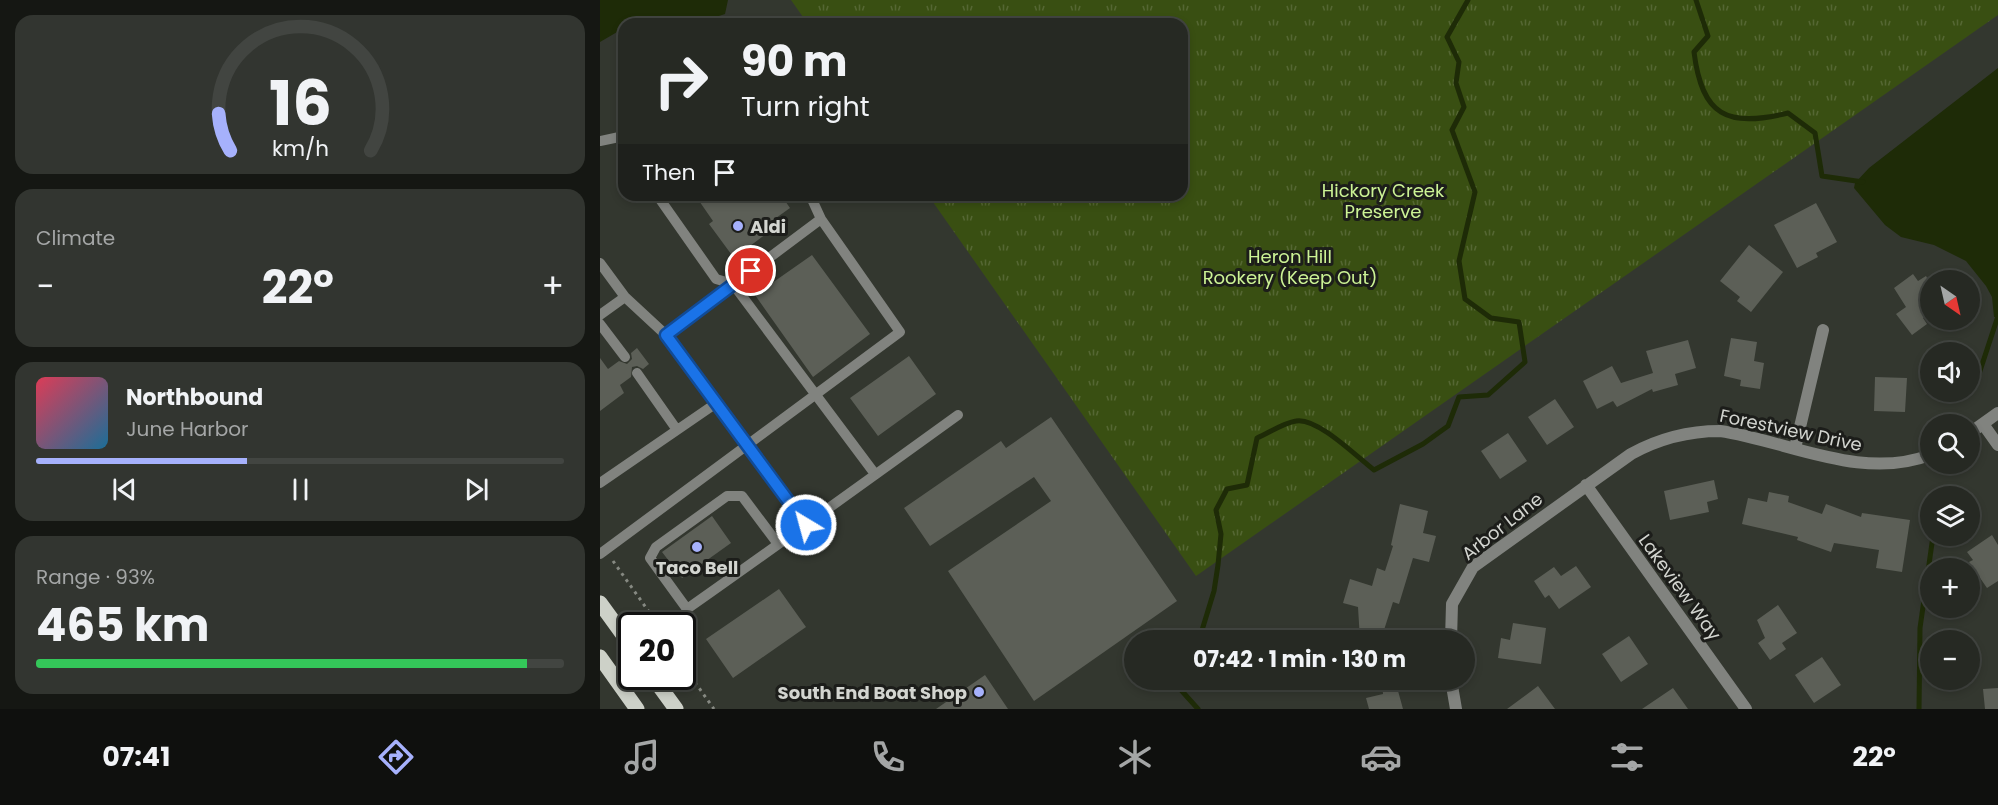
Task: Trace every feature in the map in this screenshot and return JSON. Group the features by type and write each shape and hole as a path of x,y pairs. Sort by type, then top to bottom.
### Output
{"main road":[{"path":"600,603 618,628"},
{"path":"600,657 637,709"},
{"path":"662,690 676,709"}],"street":[{"path":"1795,448 1823,330"},
{"path":"1980,426 1998,413"},
{"path":"1983,424 1998,445"},
{"name":"Forestview Drive","path":"1586,485 1644,447 1697,431 1742,434 1866,464 1902,462 1920,458"},
{"name":"Arbor Lane","path":"1451,630 1452,604 1473,567 1586,485"},
{"name":"Lakeview Way","path":"1586,485 1746,709"},
{"path":"1453,690 1456,709"}],"lane":[{"path":"600,141 618,137"},
{"path":"661,201 716,279 734,284 875,474"},
{"path":"603,552 900,332 821,219 813,201"},
{"path":"666,335 821,219"},
{"path":"600,263 625,297 666,335 806,525"},
{"path":"600,315 625,297"},
{"path":"600,324 625,357"},
{"path":"637,373 677,430"},
{"path":"600,483 715,404"},
{"path":"778,544 742,496 727,496 656,547 650,558 687,609 806,525 958,415"}],"path":[{"path":"603,552 648,612"},
{"path":"696,684 714,709"}],"green space":[{"name":"Hickory Creek Preserve","path":"791,0 1998,0 1998,15 1196,576 932,201 1188,201 1188,18 804,18"}],"shaded area":[{"path":"600,0 728,0 725,14 710,18 618,18 618,32 600,42"},
{"path":"1998,68 1998,317 1994,317 1992,297 1980,278 1980,270 1973,270 1966,261 1934,245 1901,237 1885,225 1854,188 1855,183 1869,168"}],"building":[{"name":"Aldi","path":"699,201 785,201 790,208 762,228 766,234 734,258 709,224 713,221"},
{"path":"1816,203 1837,242 1816,253 1818,257 1797,268 1774,225"},
{"path":"1749,245 1783,272 1751,312 1737,301 1740,297 1720,281"},
{"path":"812,255 870,334 813,377 755,295"},
{"path":"1913,274 1918,281 1920,280 1920,329 1912,335 1896,314 1906,307 1894,288"},
{"path":"1731,338 1757,342 1754,361 1764,363 1760,389 1740,386 1741,380 1724,376"},
{"path":"1688,340 1696,368 1675,374 1678,385 1653,392 1652,389 1617,407 1613,401 1597,409 1583,381 1612,366 1621,383 1653,373 1646,351"},
{"path":"637,348 649,364 643,369 637,366 632,367 631,377 620,385 624,393 600,411 600,358 608,369 619,361 627,364 632,359 631,353"},
{"path":"909,356 936,394 878,436 850,398"},
{"path":"1875,377 1907,378 1905,412 1874,411"},
{"path":"1555,399 1574,427 1547,445 1528,417"},
{"path":"1051,417 1177,601 1136,630 1124,630 1124,638 1034,701 948,571 1051,501 1034,477 930,546 904,508 1001,441 1006,448"},
{"path":"1508,433 1527,461 1500,479 1481,451"},
{"path":"1714,480 1718,499 1707,502 1709,512 1670,520 1664,491"},
{"path":"1769,492 1789,496 1788,502 1822,514 1826,504 1861,517 1862,513 1910,520 1902,572 1876,568 1879,550 1834,543 1831,552 1797,540 1798,537 1742,524 1748,498 1767,502"},
{"path":"1400,504 1428,511 1423,533 1436,536 1429,562 1413,558 1399,604 1393,602 1384,630 1359,630 1358,607 1343,603 1350,579 1372,586 1377,568 1385,571 1393,546 1391,545"},
{"name":"Taco Bell","path":"712,516 731,543 682,578 662,552"},
{"path":"1992,535 1998,545 1998,581 1987,588 1980,578 1980,558 1972,558 1967,552 1980,546 1980,543"},
{"path":"1576,566 1591,587 1559,609 1549,595 1545,598 1534,581 1554,567 1561,576"},
{"path":"779,589 806,627 733,678 706,639"},
{"path":"1778,605 1797,633 1782,643 1786,649 1770,660 1758,643 1765,638 1757,620"},
{"path":"1513,623 1546,628 1541,664 1498,658 1501,638 1510,640"},
{"path":"1629,636 1648,664 1621,682 1602,654"},
{"path":"1822,657 1841,685 1814,703 1795,675"},
{"name":"South End Boat Shop","path":"985,675 1008,709 936,709"},
{"path":"1538,686 1555,709 1507,709"},
{"path":"1673,688 1688,709 1642,709"},
{"path":"1998,688 1998,709 1985,709 1983,689"},
{"path":"1383,690 1398,690 1403,709 1369,709 1366,698 1383,694"}],"waterway":[{"path":"1202,630 1214,591 1218,565 1221,534 1216,510 1227,489 1247,485 1257,438 1286,424 1305,421 1325,431 1374,470 1423,444 1448,426 1459,397 1488,395 1525,362 1519,322 1491,318 1465,299 1459,261 1475,192 1452,130 1464,107 1456,83 1459,62 1447,37 1468,0"},
{"path":"1696,0 1708,36 1694,52 1703,91 1711,103 1721,112 1749,119 1788,113 1815,133 1822,176 1863,182"},
{"path":"1980,371 1998,316"},
{"path":"1919,709 1920,628 1932,546"},
{"path":"1181,690 1198,709"}],"place":[{"name":"Aldi","path":"738,226"},
{"name":"Taco Bell","path":"697,547"},
{"name":"South End Boat Shop","path":"979,692"}],"route":[{"path":"751,271 666,335 806,525"}],"park label":[{"name":"Heron Hill Rookery (Keep Out)","path":"1290,266"}]}
